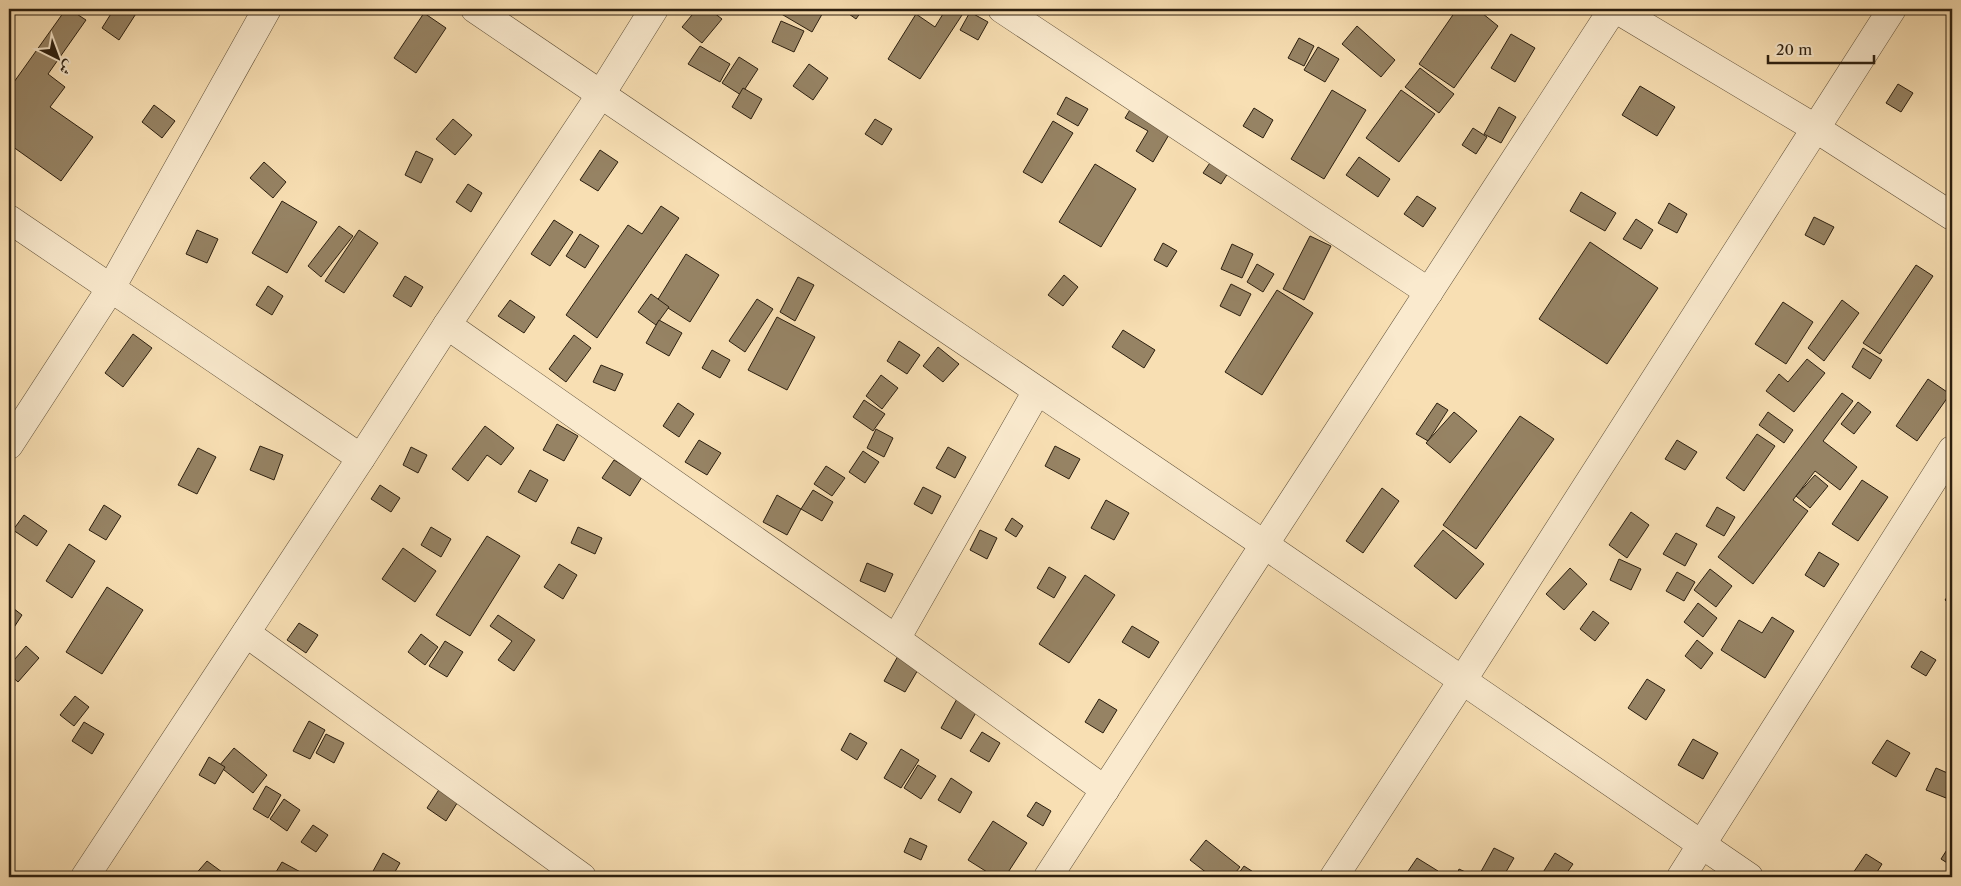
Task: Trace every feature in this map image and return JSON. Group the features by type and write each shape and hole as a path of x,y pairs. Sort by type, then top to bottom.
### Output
{"street":[{"path":"9,445 111,288 267,9"},
{"path":"475,9 1265,545 1749,877"},
{"path":"85,877 362,458 446,325 601,94 654,9"},
{"path":"1002,9 1429,292"},
{"path":"1048,877 1615,9 1815,128 1952,216"},
{"path":"1334,877 1462,681 1892,9"},
{"path":"9,219 362,458"},
{"path":"446,325 896,639 1105,790"},
{"path":"896,639 1037,391"},
{"path":"1681,877 1952,450"},
{"path":"246,633 582,877"}],"building":[{"path":"66,9 86,20 48,74 65,87 50,107 93,137 61,181 9,144 9,89"},
{"path":"114,9 139,9 119,40 102,28"},
{"path":"697,9 709,9 722,19 702,43 682,27"},
{"path":"780,9 825,9 812,32 778,12"},
{"path":"842,9 863,9 856,19"},
{"path":"946,9 959,9 964,12 920,79 888,59 916,14 935,27"},
{"path":"1457,9 1477,9 1498,26 1454,88 1419,64"},
{"path":"970,12 988,22 978,40 960,30"},
{"path":"424,13 446,28 416,73 394,58"},
{"path":"781,21 804,31 794,52 772,42"},
{"path":"1357,26 1395,60 1381,77 1342,44"},
{"path":"1511,34 1535,48 1515,82 1491,68"},
{"path":"1299,38 1314,46 1304,66 1288,58"},
{"path":"700,46 730,64 720,82 688,64"},
{"path":"1318,47 1339,59 1325,82 1304,70"},
{"path":"739,57 758,69 741,95 722,83"},
{"path":"809,64 828,78 813,100 793,86"},
{"path":"1420,68 1454,94 1439,113 1405,87"},
{"path":"1898,84 1913,93 1901,112 1886,103"},
{"path":"1640,86 1675,107 1657,136 1622,115"},
{"path":"743,88 762,99 751,119 732,107"},
{"path":"1332,90 1366,110 1324,179 1291,159"},
{"path":"1401,90 1435,114 1399,162 1366,138"},
{"path":"1066,97 1088,109 1078,126 1057,114"},
{"path":"1137,98 1177,121 1153,162 1136,151 1148,131 1125,118"},
{"path":"154,105 175,121 162,138 142,122"},
{"path":"1499,107 1516,117 1501,143 1484,134"},
{"path":"1254,108 1273,120 1263,138 1243,126"},
{"path":"453,119 472,135 455,155 436,139"},
{"path":"875,119 892,129 882,145 865,134"},
{"path":"1053,121 1073,133 1042,183 1023,172"},
{"path":"1473,128 1487,137 1476,154 1462,145"},
{"path":"1220,148 1237,159 1221,184 1203,173"},
{"path":"600,150 618,162 598,191 580,180"},
{"path":"416,151 433,159 421,183 405,175"},
{"path":"1359,157 1390,179 1378,197 1346,175"},
{"path":"264,162 286,182 273,198 250,178"},
{"path":"1095,164 1136,189 1101,247 1059,222"},
{"path":"468,184 482,193 471,212 456,202"},
{"path":"1581,192 1616,213 1605,231 1570,211"},
{"path":"1417,196 1436,208 1423,227 1404,214"},
{"path":"282,201 317,222 287,273 252,253"},
{"path":"1669,203 1687,214 1677,233 1658,223"},
{"path":"661,206 679,218 597,338 566,315 628,225 642,234"},
{"path":"1814,217 1834,227 1824,245 1805,235"},
{"path":"1636,219 1653,230 1641,249 1623,239"},
{"path":"554,220 573,232 550,266 531,254"},
{"path":"339,226 353,236 321,277 308,266"},
{"path":"197,230 218,239 207,263 186,254"},
{"path":"359,230 378,243 344,293 325,281"},
{"path":"580,234 599,246 585,268 566,256"},
{"path":"1310,236 1331,246 1304,300 1283,289"},
{"path":"1590,242 1658,288 1607,364 1539,319"},
{"path":"1163,243 1177,251 1167,267 1154,260"},
{"path":"1232,244 1253,254 1242,278 1221,269"},
{"path":"686,254 719,275 690,322 657,301"},
{"path":"1257,264 1274,274 1263,292 1247,282"},
{"path":"1916,265 1933,276 1880,354 1863,343"},
{"path":"1064,275 1078,287 1063,306 1048,295"},
{"path":"405,276 423,287 411,307 393,296"},
{"path":"798,277 814,285 795,321 780,312"},
{"path":"1231,284 1251,294 1240,316 1220,306"},
{"path":"268,286 283,296 272,315 256,305"},
{"path":"1277,290 1313,313 1262,395 1225,372"},
{"path":"651,294 669,307 656,325 638,312"},
{"path":"757,299 773,309 745,352 729,341"},
{"path":"510,300 535,317 524,333 498,316"},
{"path":"1842,300 1859,313 1824,361 1808,348"},
{"path":"1783,302 1813,322 1786,364 1755,344"},
{"path":"777,317 815,337 787,390 748,370"},
{"path":"659,320 682,333 669,356 646,343"},
{"path":"1123,330 1155,350 1144,368 1112,347"},
{"path":"133,334 152,348 123,387 105,373"},
{"path":"574,335 591,348 566,382 549,369"},
{"path":"899,341 920,355 907,374 887,361"},
{"path":"938,347 959,364 943,382 923,366"},
{"path":"1863,348 1882,360 1870,379 1852,367"},
{"path":"712,350 730,360 720,378 702,368"},
{"path":"1807,359 1825,373 1794,412 1766,391 1779,374 1788,382"},
{"path":"601,365 623,374 615,391 593,382"},
{"path":"881,375 898,388 882,409 866,396"},
{"path":"1928,379 1950,394 1917,441 1896,426"},
{"path":"1842,393 1853,401 1823,441 1857,467 1840,490 1815,471 1793,500 1808,511 1753,584 1718,557"},
{"path":"864,400 885,414 873,431 853,417"},
{"path":"1858,402 1871,412 1854,434 1841,424"},
{"path":"678,403 694,414 679,437 663,426"},
{"path":"1437,403 1448,410 1428,441 1416,434"},
{"path":"1454,412 1477,431 1450,463 1426,443"},
{"path":"1768,412 1793,430 1784,443 1759,425"},
{"path":"1520,416 1554,439 1476,549 1443,525"},
{"path":"557,424 578,436 564,461 543,450"},
{"path":"485,426 514,448 501,465 487,455 468,481 452,469"},
{"path":"876,429 893,438 884,457 867,448"},
{"path":"1757,434 1775,446 1744,491 1726,478"},
{"path":"699,440 721,453 707,475 685,462"},
{"path":"1677,440 1697,452 1685,470 1665,459"},
{"path":"260,446 283,455 274,480 250,470"},
{"path":"1055,446 1080,459 1069,479 1045,466"},
{"path":"411,447 427,455 418,473 403,465"},
{"path":"948,447 966,457 955,478 936,468"},
{"path":"198,448 216,457 197,494 178,485"},
{"path":"863,451 879,462 865,483 849,472"},
{"path":"614,460 642,477 630,496 602,478"},
{"path":"826,466 845,478 832,496 814,484"},
{"path":"530,470 548,480 536,502 518,492"},
{"path":"1815,475 1828,486 1810,508 1796,496"},
{"path":"1862,480 1888,497 1858,541 1832,524"},
{"path":"380,485 400,498 391,512 371,499"},
{"path":"923,487 941,496 932,514 914,504"},
{"path":"1382,488 1399,501 1363,553 1346,541"},
{"path":"813,490 833,502 822,521 801,509"},
{"path":"777,495 801,509 787,535 763,522"},
{"path":"1106,500 1129,513 1114,540 1091,528"},
{"path":"104,505 121,516 106,540 89,530"},
{"path":"1717,507 1735,517 1724,536 1706,526"},
{"path":"1631,512 1649,525 1627,558 1609,545"},
{"path":"24,515 47,531 37,546 13,530"},
{"path":"1012,518 1023,526 1016,537 1005,530"},
{"path":"431,527 451,539 441,557 421,545"},
{"path":"578,527 602,538 595,554 571,543"},
{"path":"980,530 997,538 987,559 970,550"},
{"path":"1443,530 1484,564 1456,599 1414,566"},
{"path":"1676,533 1697,544 1685,566 1663,554"},
{"path":"487,536 520,556 470,636 436,615"},
{"path":"69,544 95,561 72,598 46,581"},
{"path":"403,548 436,571 415,602 382,579"},
{"path":"1819,552 1839,564 1824,587 1805,575"},
{"path":"1619,559 1641,569 1631,590 1610,580"},
{"path":"867,563 893,574 885,592 860,581"},
{"path":"559,564 577,575 563,599 544,587"},
{"path":"1049,567 1066,577 1054,598 1037,588"},
{"path":"1570,568 1587,584 1564,610 1546,594"},
{"path":"1710,569 1732,586 1716,607 1694,590"},
{"path":"1677,572 1695,582 1684,601 1666,591"},
{"path":"1085,575 1115,595 1069,663 1039,644"},
{"path":"107,587 143,610 102,674 66,652"},
{"path":"1952,590 1952,605 1945,600"},
{"path":"1698,603 1717,618 1703,637 1684,622"},
{"path":"9,605 22,615 11,632 9,631"},
{"path":"1593,611 1609,623 1595,641 1580,629"},
{"path":"498,615 535,640 514,671 498,660 512,641 490,626"},
{"path":"1772,617 1794,631 1765,678 1721,650 1739,620 1762,633"},
{"path":"299,623 318,635 306,653 287,640"},
{"path":"1132,626 1159,642 1149,658 1122,642"},
{"path":"421,634 438,647 425,665 408,652"},
{"path":"1697,640 1713,653 1701,669 1685,656"},
{"path":"445,641 463,652 447,677 429,666"},
{"path":"26,646 39,658 18,682 9,674 9,666"},
{"path":"1921,651 1936,660 1926,676 1911,667"},
{"path":"898,656 919,668 905,692 884,681"},
{"path":"1647,679 1665,690 1646,720 1628,708"},
{"path":"75,696 89,707 74,726 60,715"},
{"path":"958,697 978,709 961,739 941,728"},
{"path":"1099,699 1117,710 1103,733 1085,722"},
{"path":"309,721 325,730 310,759 293,751"},
{"path":"84,722 104,734 92,754 72,741"},
{"path":"982,732 1000,743 989,762 970,751"},
{"path":"850,733 867,743 857,760 841,750"},
{"path":"326,734 344,743 334,763 316,753"},
{"path":"1693,739 1718,753 1703,779 1678,765"},
{"path":"1887,740 1910,753 1896,777 1872,763"},
{"path":"234,748 267,775 253,793 219,766"},
{"path":"901,749 919,760 901,788 884,778"},
{"path":"209,757 225,767 215,784 199,775"},
{"path":"918,765 936,776 921,799 904,788"},
{"path":"1936,768 1952,775 1952,784 1946,798 1926,790"},
{"path":"951,778 972,792 960,813 938,800"},
{"path":"266,786 281,795 268,818 253,809"},
{"path":"440,788 459,800 446,821 427,808"},
{"path":"284,799 300,810 287,831 270,819"},
{"path":"1036,802 1051,811 1043,826 1027,816"},
{"path":"993,821 1027,843 1005,877 995,877 968,860"},
{"path":"313,825 328,835 316,852 301,842"},
{"path":"910,838 927,846 921,860 904,852"},
{"path":"1206,840 1240,867 1232,877 1212,877 1190,860"},
{"path":"1952,842 1952,866 1941,859"},
{"path":"1494,848 1514,858 1503,877 1478,877"},
{"path":"383,853 400,863 392,877 380,877 372,873"},
{"path":"1555,853 1573,864 1564,877 1547,877 1542,874"},
{"path":"1866,854 1882,864 1874,877 1860,877 1853,873"},
{"path":"1417,858 1438,871 1434,877 1404,877"},
{"path":"207,861 222,872 218,877 193,877"},
{"path":"282,862 306,875 305,877 273,877"},
{"path":"1244,866 1261,877 1236,877"},
{"path":"1459,869 1476,877 1456,877"},
{"path":"225,872 233,877 222,877"}]}
